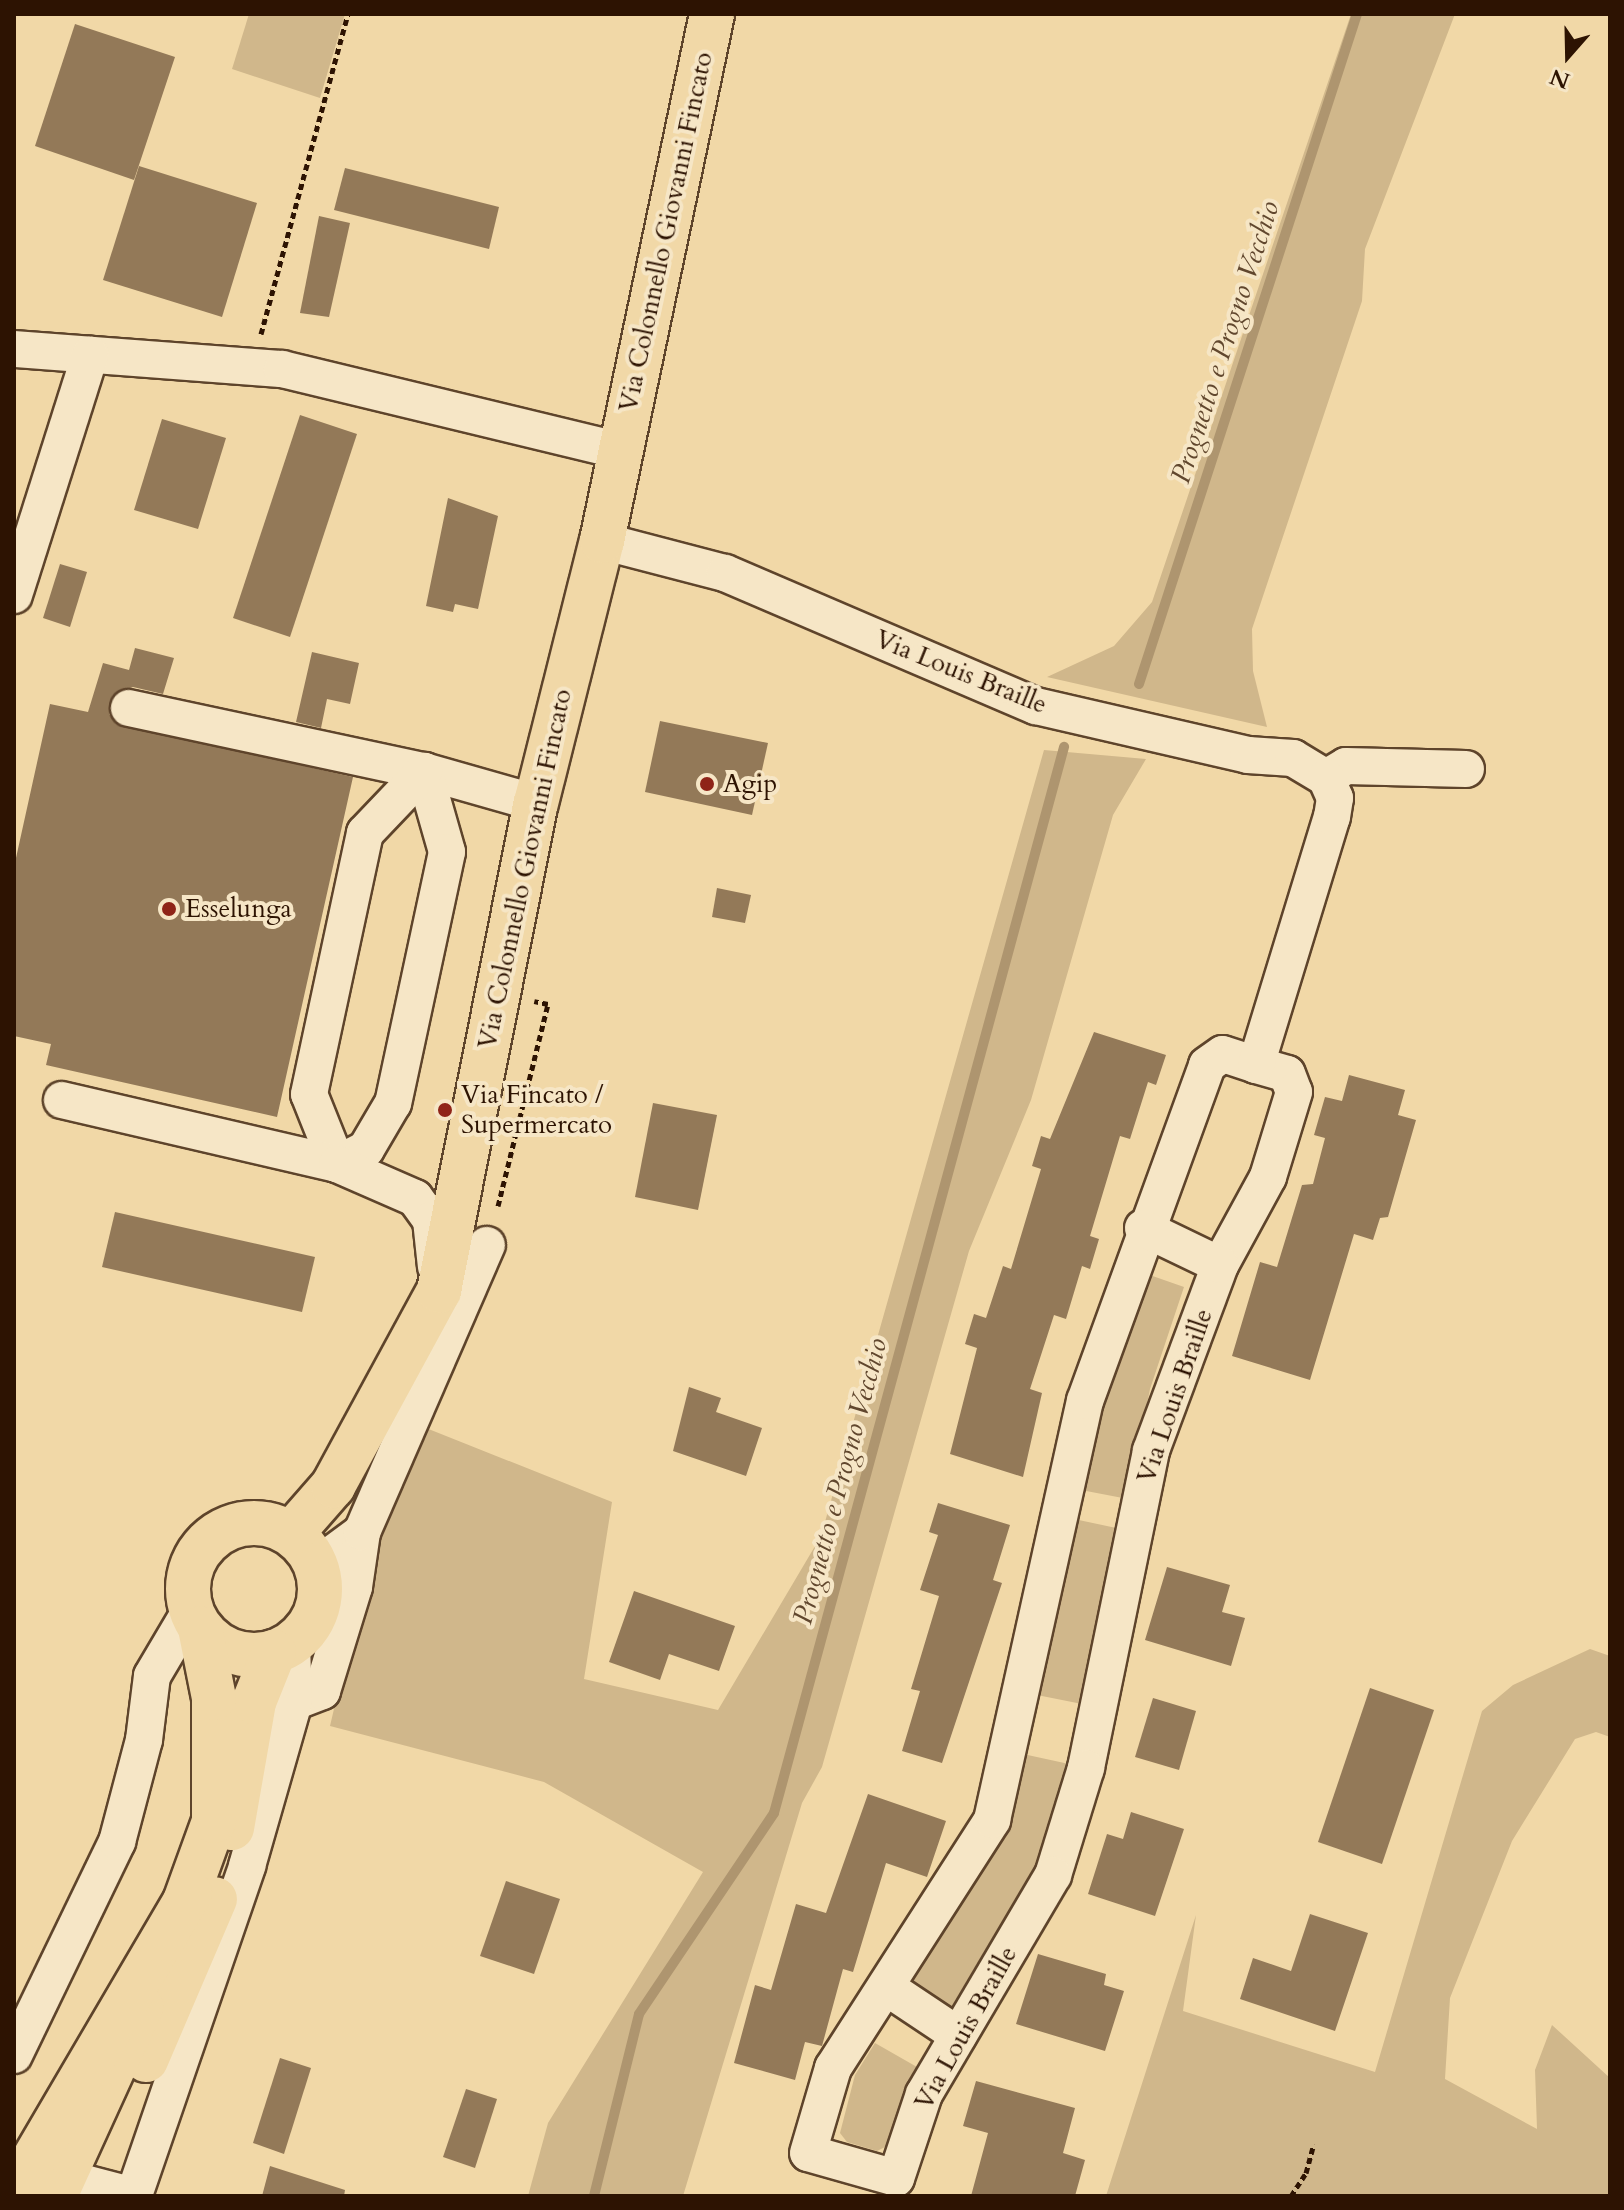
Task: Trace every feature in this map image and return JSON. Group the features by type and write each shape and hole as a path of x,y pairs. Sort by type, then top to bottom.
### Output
{"main road":[{"name":"Via Colonnello Giovanni Fincato","path":"304,1550 333,1486 439,1291 536,803 602,541 712,14"},
{"path":"254,1522 304,1550 317,1608 283,1648 254,1702 241,1791 214,1903 75,2192 190,1893 214,1821 214,1698 196,1619 192,1564 216,1534 254,1522"},
{"path":"196,1619 234,1652 283,1648"},
{"path":"14,2193 190,1893"}],"street":[{"path":"14,349 253,366 621,451"},
{"path":"14,595 90,355"},
{"name":"Via Louis Braille","path":"602,541 725,573 1036,706 1248,755 1293,758 1326,778"},
{"path":"129,708 424,771 536,803"},
{"path":"1256,1065 1332,817 1335,798 1326,778 1355,765 1466,769"},
{"path":"337,1164 366,1149 393,1103 447,852 424,771"},
{"path":"337,1164 309,1094 365,833 424,771"},
{"name":"Via Louis Braille","path":"1223,1054 1256,1065 1287,1074 1294,1092 1268,1177 1220,1265 1151,1451 1069,1833 1053,1875 924,2094 896,2178 808,2153 833,2068 992,1820 1085,1401 1143,1228 1210,1059 1223,1054"},
{"path":"62,1100 337,1164 415,1198 431,1220 439,1291"},
{"path":"1143,1228 1220,1265"},
{"path":"294,1702 322,1691 354,1587 362,1532 487,1245"},
{"path":"304,1550 362,1532"},
{"path":"14,2055 117,1842 144,1740 152,1676 196,1619"},
{"path":"75,2192 134,2196 247,1866 294,1702 283,1648"},
{"path":"886,1987 958,2035"}],"path":[{"path":"253,366 348,14"},
{"path":"1291,2196 1306,2173 1314,2144"}],"shaded area":[{"path":"249,14 345,14 320,98 232,69"},
{"path":"1351,14 1455,14 1365,249 1362,301 1252,629 1253,671 1267,727 1047,677 1114,646 1152,602"},
{"path":"1044,750 1146,759 1113,815 1031,1100 969,1251 822,1767 802,1803 683,2196 528,2196 548,2123 703,1872 544,1782 330,1726 358,1606 421,1426 612,1502 584,1679 718,1710 821,1536"},
{"path":"1144,1273 1184,1287 1150,1389 1128,1499 1081,1490 1101,1382"},
{"path":"1074,1519 1121,1529 1082,1704 1037,1695"},
{"path":"1590,1649 1610,1656 1610,1737 1596,1732 1575,1739 1512,1841 1450,1998 1445,2079 1537,2129 1535,2070 1552,2025 1610,2078 1610,2196 1106,2196 1196,1915 1183,2011 1375,2072 1482,1711 1513,1685"},
{"path":"1023,1754 1069,1764 1036,1869 947,2017 908,1988 992,1854"},
{"path":"875,2043 917,2067 887,2146 877,2151 847,2142 840,2133 855,2075"}],"building":[{"path":"75,24 175,57 134,180 35,146"},
{"path":"139,166 257,203 222,317 103,280"},
{"path":"345,168 499,207 489,249 334,210"},
{"path":"319,216 350,223 329,317 300,313"},
{"path":"300,415 357,434 290,637 233,618"},
{"path":"162,419 226,438 198,529 134,510"},
{"path":"448,498 498,516 478,609 455,604 453,612 426,606"},
{"path":"60,564 87,572 70,627 43,618"},
{"name":"Esselunga","path":"135,648 174,658 163,694 133,687 113,695 109,714 116,724 353,777 277,1117 46,1065 51,1044 14,1036 14,867 50,704 88,712 103,663 129,670"},
{"path":"312,652 359,663 350,704 327,699 321,728 296,722"},
{"path":"660,721 768,743 752,815 645,792"},
{"path":"717,888 751,895 745,923 712,917"},
{"path":"1094,1032 1166,1055 1156,1085 1148,1082 1130,1139 1120,1136 1090,1236 1099,1239 1090,1269 1082,1266 1066,1319 1054,1315 1030,1389 1042,1393 1023,1477 950,1454 977,1348 965,1344 974,1314 986,1318 1003,1266 1011,1269 1041,1169 1032,1166 1041,1136 1050,1139"},
{"path":"1349,1075 1405,1090 1398,1115 1416,1120 1388,1217 1380,1218 1373,1240 1354,1234 1310,1380 1232,1356 1260,1262 1277,1267 1302,1185 1313,1184 1325,1138 1314,1135 1325,1097 1342,1101"},
{"path":"653,1103 717,1115 698,1210 635,1197"},
{"path":"115,1212 315,1257 302,1312 102,1267"},
{"path":"689,1387 721,1398 716,1412 762,1428 746,1476 673,1451"},
{"path":"938,1503 1010,1525 993,1580 1002,1583 942,1763 902,1751 920,1691 911,1689 939,1596 920,1590 938,1535 929,1532"},
{"path":"1167,1567 1230,1585 1222,1612 1245,1618 1231,1666 1145,1640"},
{"path":"634,1591 735,1626 719,1671 669,1654 660,1680 609,1662"},
{"path":"1370,1688 1434,1710 1382,1864 1318,1842"},
{"path":"1153,1698 1196,1711 1179,1770 1135,1757"},
{"path":"868,1794 946,1821 927,1877 886,1863 853,1972 843,1969 822,2046 805,2042 795,2080 734,2063 755,1985 771,1990 796,1904 826,1913"},
{"path":"1131,1812 1184,1829 1155,1916 1088,1894 1107,1834 1123,1839"},
{"path":"506,1881 560,1899 534,1974 480,1956"},
{"path":"1310,1914 1368,1933 1335,2031 1240,1999 1253,1958 1291,1971"},
{"path":"1038,1954 1106,1974 1104,1985 1124,1991 1105,2051 1016,2024"},
{"path":"280,2058 311,2068 284,2154 253,2143"},
{"path":"976,2081 1075,2108 1063,2153 1085,2160 1075,2196 971,2196 988,2133 963,2126"},
{"path":"466,2089 497,2099 475,2168 443,2157"},
{"path":"270,2166 345,2190 344,2196 262,2196"}],"waterway":[{"name":"Prognetto e Progno Vecchio","path":"1139,684 1357,14"},
{"name":"Prognetto e Progno Vecchio","path":"594,2196 639,2014 774,1813 1064,747"}],"place":[{"name":"Agip","path":"707,784"},
{"name":"Esselunga","path":"169,909"},
{"name":"Via Fincato / Supermercato","path":"445,1110"}]}
